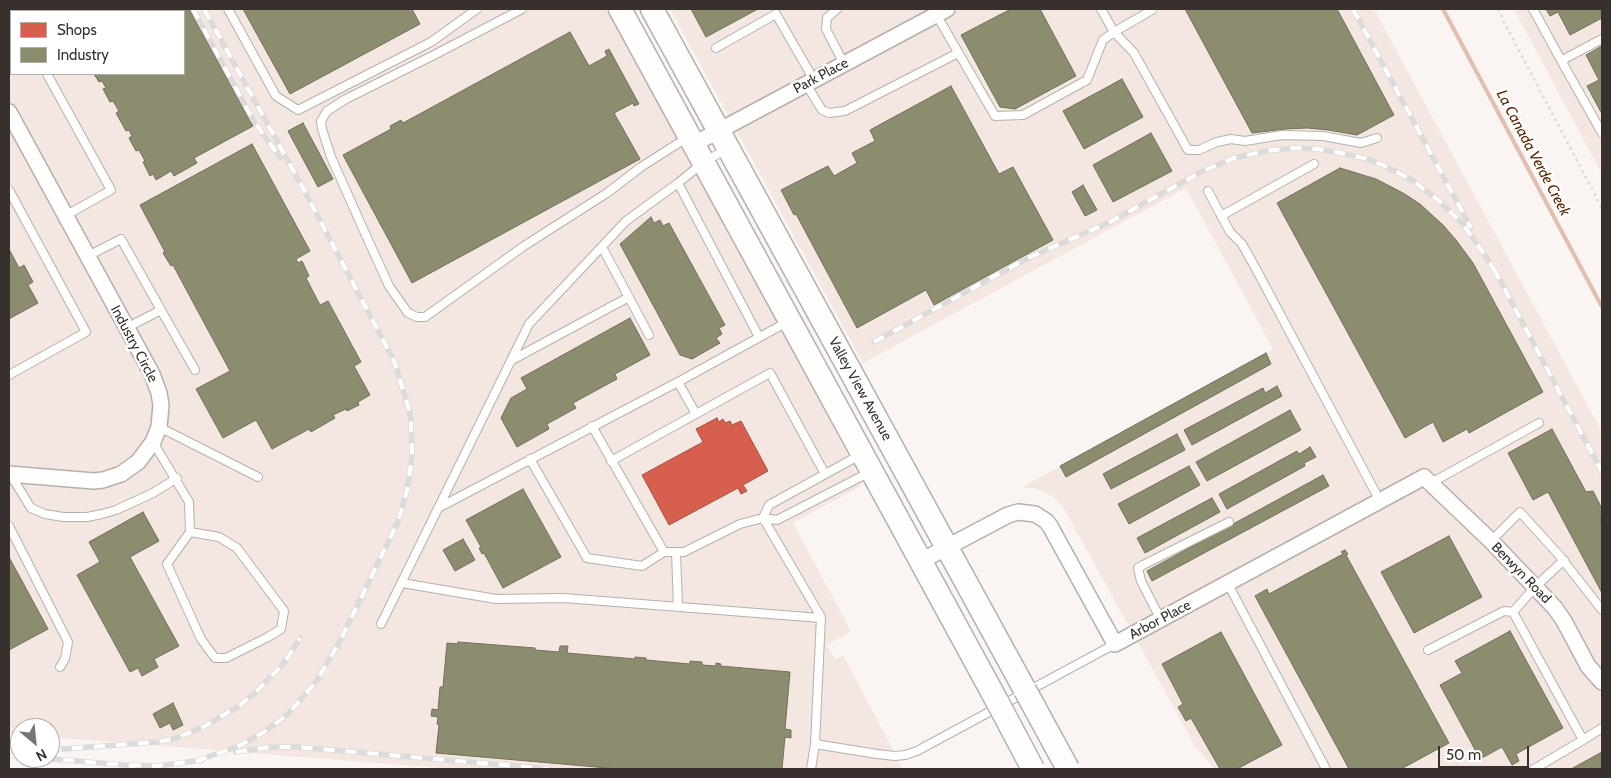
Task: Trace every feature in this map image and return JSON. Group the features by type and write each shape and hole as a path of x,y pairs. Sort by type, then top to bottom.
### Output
{"main road":[{"name":"Valley View Avenue","path":"620,9 922,561 1033,769"},
{"name":"Valley View Avenue","path":"652,9 1068,769"}],"street":[{"name":"Park Place","path":"696,147 724,140 810,82 939,11"},
{"name":"Industry Circle","path":"9,112 152,374 159,393 160,405 156,434"},
{"path":"10,474 94,481 103,480 121,474 130,468 142,457 156,434"},
{"name":"Arbor Place","path":"922,561 1013,514 1029,513 1041,517 1050,526 1116,644 1380,501 1428,480"},
{"name":"Berwyn Road","path":"1428,480 1491,541 1559,614 1588,666 1602,682"}],"lane":[{"path":"228,9 276,96 298,110 431,42 466,12 477,9"},
{"path":"522,9 346,99 327,112 321,121 331,157 364,231 389,286 408,313 417,317 425,317 524,246 607,193 642,167 696,147"},
{"path":"837,9 827,18 826,29 844,64"},
{"path":"1101,9 1114,32 1134,53 1188,150 1199,150 1217,142 1231,139 1245,141 1282,135 1323,136 1360,143 1377,138"},
{"path":"939,11 958,53 995,116 1023,115 1087,80 1103,40 1151,9"},
{"path":"1533,9 1602,133"},
{"path":"716,48 776,14 822,110 829,113 845,111 958,53"},
{"path":"1562,62 1602,39"},
{"path":"48,75 110,190 65,216"},
{"path":"382,624 529,324 626,221 678,183 696,147"},
{"path":"1221,216 1314,164"},
{"path":"678,183 758,337"},
{"path":"9,190 86,332 9,375"},
{"path":"1208,191 1230,232 1242,244 1256,269 1380,501"},
{"path":"88,256 121,239 195,370"},
{"path":"602,247 650,335"},
{"path":"512,360 629,296"},
{"path":"126,328 161,310"},
{"path":"440,507 678,382 790,320"},
{"path":"610,461 770,373 825,474"},
{"path":"678,382 696,414"},
{"path":"1428,480 1539,423"},
{"path":"592,426 610,461 664,552"},
{"path":"156,434 258,478"},
{"path":"156,434 189,502 190,532 167,564 201,639 215,658 226,658 268,638 281,629 284,612 237,548 219,537 190,532"},
{"path":"530,459 587,558 642,566 664,552 684,552 740,524 764,518 777,520 867,462"},
{"path":"764,518 770,505 825,474 867,462"},
{"path":"10,474 31,508 45,514 63,517 102,514 116,510 153,493 177,478"},
{"path":"1491,541 1520,512 1564,560 1602,610"},
{"path":"764,518 821,618 815,744 811,769"},
{"path":"1161,620 1141,581 1138,568 1229,522"},
{"path":"9,526 68,642 66,659 60,667"},
{"path":"676,552 678,607"},
{"path":"1513,612 1535,587 1564,560"},
{"path":"402,583 496,599 564,598 821,618"},
{"path":"1228,584 1326,769"},
{"path":"1428,650 1504,611 1513,612"},
{"path":"1513,612 1584,740"},
{"path":"815,744 886,755 905,755 918,751 1116,644"},
{"path":"1534,769 1602,728"}],"path":[{"path":"1498,9 1602,208"}],"shaded area":[{"path":"9,9 611,9 720,208 863,485 793,523 851,631 827,645 835,659 843,655 903,769 452,769 60,738 60,718 10,718 9,734"},
{"path":"670,9 1374,9 1602,432 1602,769 1214,769 1195,746 1064,509 1057,500 1048,494 1036,489 1022,487 1273,349 1186,188 863,363"},
{"path":"1514,9 1602,9 1602,174"}],"building: Shops":[{"path":"717,418 719,422 723,419 725,423 730,421 732,425 741,421 768,471 743,485 747,491 741,494 738,488 669,525 642,475 703,442 696,429"}],"building: Industry":[{"path":"189,9 253,126 194,158 197,163 174,176 171,171 156,180 153,174 150,176 139,150 136,151 129,138 132,136 129,130 126,131 116,113 119,111 113,101 110,102 103,89 106,88 102,81 99,82 95,75 185,75 185,10 63,10"},
{"path":"243,9 412,9 420,24 290,94"},
{"path":"691,9 758,9 706,37"},
{"path":"1011,9 1040,9 1076,76 1015,109 1000,107 961,35"},
{"path":"1185,9 1337,9 1394,115 1357,135 1307,128 1252,133"},
{"path":"1546,9 1602,9 1602,18 1570,35 1558,12 1550,16"},
{"path":"570,32 589,66 607,56 605,51 609,49 639,104 634,106 633,103 614,113 640,159 412,283 343,155 391,129 390,126 401,120 403,123"},
{"path":"1602,46 1602,114 1587,86 1599,80 1586,55"},
{"path":"1122,79 1143,117 1084,149 1063,111"},
{"path":"951,86 999,174 1013,167 1053,240 934,305 926,290 857,328 796,214 794,215 781,190 828,166 834,176 857,163 852,153 875,141 870,130"},
{"path":"303,123 333,179 318,187 288,131"},
{"path":"1151,133 1172,171 1113,202 1093,165"},
{"path":"252,144 310,251 296,259 298,263 302,261 309,276 306,278 320,305 328,301 361,362 354,366 370,395 358,402 359,405 333,415 335,418 311,432 309,429 272,449 256,420 223,438 196,389 230,371 173,265 171,266 163,253 165,252 140,205"},
{"path":"1340,168 1376,179 1403,193 1420,204 1443,225 1473,263 1543,392 1469,433 1467,429 1443,442 1433,422 1405,438 1277,203"},
{"path":"1083,185 1097,210 1085,216 1072,192"},
{"path":"651,217 654,223 660,220 663,226 669,223 725,325 719,328 722,334 716,338 720,343 692,359 680,355 620,244"},
{"path":"9,249 19,268 24,265 33,282 28,285 38,303 9,319"},
{"path":"630,318 650,355 615,374 617,379 573,403 576,408 547,424 549,429 517,447 501,418 511,398 527,389 521,378"},
{"path":"1266,353 1271,364 1066,477 1060,466"},
{"path":"1277,386 1282,396 1192,445 1184,430 1263,388 1265,393"},
{"path":"1290,410 1301,430 1207,481 1196,462"},
{"path":"1552,429 1586,492 1593,491 1602,509 1602,518 1600,519 1602,523 1602,593 1548,492 1533,500 1508,453"},
{"path":"1177,434 1185,450 1111,489 1103,474"},
{"path":"1310,447 1316,457 1304,463 1305,466 1227,509 1219,494 1297,451 1299,454"},
{"path":"1189,466 1200,485 1129,524 1118,504"},
{"path":"1323,475 1329,486 1152,581 1147,571"},
{"path":"523,489 561,557 503,588 484,553 482,554 479,548 481,547 466,520"},
{"path":"1212,498 1220,512 1145,553 1137,538"},
{"path":"143,512 159,541 130,557 179,646 154,659 158,667 142,676 138,668 130,672 77,575 100,562 89,542"},
{"path":"1449,536 1482,597 1414,633 1381,572"},
{"path":"463,539 475,560 455,571 443,550"},
{"path":"1345,550 1449,743 1401,769 1349,769 1255,596 1267,589 1269,594 1343,554 1341,552"},
{"path":"9,557 48,629 9,650"},
{"path":"1510,631 1563,728 1516,754 1519,761 1512,765 1502,747 1480,759 1440,685 1462,673 1455,661"},
{"path":"1221,632 1282,745 1237,769 1220,769 1191,718 1186,721 1178,707 1183,704 1162,664"},
{"path":"458,642 535,648 535,650 559,652 560,646 568,646 567,653 635,659 635,657 646,658 646,660 690,664 690,661 702,662 702,665 716,666 716,663 721,664 720,666 790,672 785,729 791,730 791,738 785,737 782,769 619,769 436,753 439,725 437,724 438,717 431,716 432,709 438,710 440,687 443,687 447,643 458,644"},
{"path":"173,703 183,725 173,730 170,723 160,728 153,714"},
{"path":"1602,752 1602,769 1571,769"}],"waterway":[{"name":"La Canada Verde Creek","path":"1443,9 1602,307"}],"railway":[{"path":"193,9 253,120 280,158"},
{"path":"196,761 239,746 264,732 287,715 316,682 339,643 398,522 407,491 412,457 411,420 394,361 304,190 204,9"},
{"path":"1353,9 1471,228"},
{"path":"874,342 1030,257 1108,223 1205,170 1234,158 1266,151 1295,148 1341,153 1367,159 1412,180 1437,199 1462,223 1497,274"},
{"path":"1494,269 1602,472"},
{"path":"60,749 158,742 176,738 203,727 239,706 256,692 284,663 300,638"},
{"path":"236,752 270,747 298,747 549,769"},
{"path":"60,760 135,766"},
{"path":"130,765 158,766 202,760"}]}
